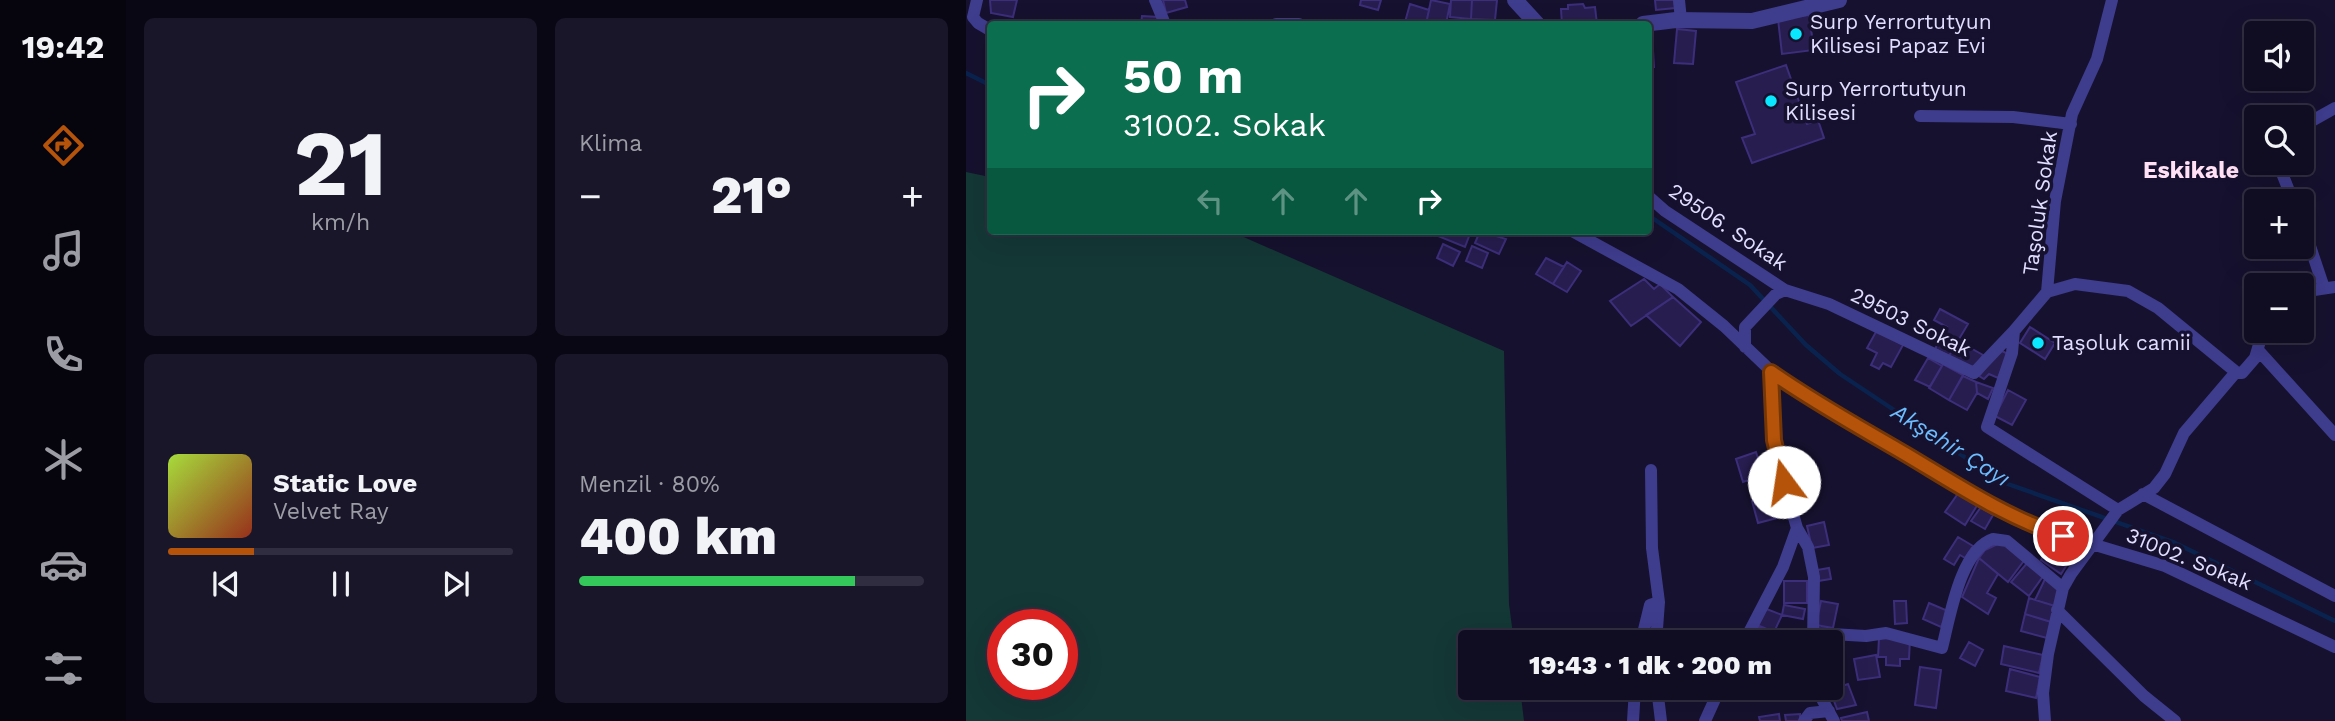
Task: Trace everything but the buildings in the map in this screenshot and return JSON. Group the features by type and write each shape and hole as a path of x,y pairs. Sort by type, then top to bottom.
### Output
{"street":[{"path":"977,0 973,17 987,28"},
{"path":"1155,0 1164,21"},
{"path":"1515,0 1533,21"},
{"path":"1679,0 1681,20"},
{"path":"1652,23 1681,20 1752,21 1839,0"},
{"name":"Taşoluk Sokak","path":"2047,292 2054,212 2070,124 2097,59 2112,0"},
{"path":"2314,120 2335,108"},
{"path":"1920,116 2013,117 2070,124"},
{"name":"29506. Sokak","path":"1652,200 1780,292"},
{"name":"31002. Sokak","path":"1579,235 1678,289 1771,372 1808,398 1989,506 2025,524 2127,552 2211,585 2335,647"},
{"path":"2314,251 2329,288"},
{"path":"2118,510 1987,427 2012,353 2014,331 2047,292 2075,284 2128,291 2158,308 2236,372 2242,373 2260,343"},
{"path":"1745,346 1745,327 1780,292"},
{"name":"29503 Sokak","path":"1780,292 1829,304 1974,373 2014,331"},
{"path":"2258,350 2335,435"},
{"path":"1771,372 1777,458 1797,528 1808,547 1814,577 1813,630"},
{"path":"2045,721 2045,674 2063,588 2118,510 2154,488 2165,474 2184,433 2236,372"},
{"path":"1651,470 1652,548 1659,602 1657,630"},
{"path":"2143,494 2335,596"},
{"path":"1750,630 1783,567 1797,528"},
{"path":"1843,637 1886,633 1942,648 1965,570 1976,551 1993,538 2007,541 2063,588"},
{"path":"1644,630 1650,605 1659,602"},
{"path":"2057,610 2144,696 2175,721"},
{"path":"1633,721 1634,700"},
{"path":"1658,700 1661,721"},
{"path":"1705,721 1715,700"},
{"path":"1822,700 1831,716"},
{"path":"1804,721 1810,713 1831,716"}],"green space":[{"path":"966,172 987,176 987,235 1239,235 1504,351 1509,604 1512,630 1458,630 1458,700 1521,700 1524,721 966,721"}],"waterway":[{"name":"Akşehir Çayı","path":"966,73 987,84"},
{"name":"Akşehir Çayı","path":"1652,218 1750,285 1806,345 1840,374 2002,482 2173,542 2335,621"}],"place":[{"name":"Surp Yerrortutyun Kilisesi Papaz Evi","path":"1796,34"},
{"name":"Surp Yerrortutyun Kilisesi","path":"1771,101"},
{"name":"Taşoluk camii","path":"2038,343"}],"district":[{"name":"Eskikale","path":"2191,170"}],"route":[{"path":"1784,482 1774,440 1771,372 1842,419 1989,506 2025,524 2063,536"}]}
